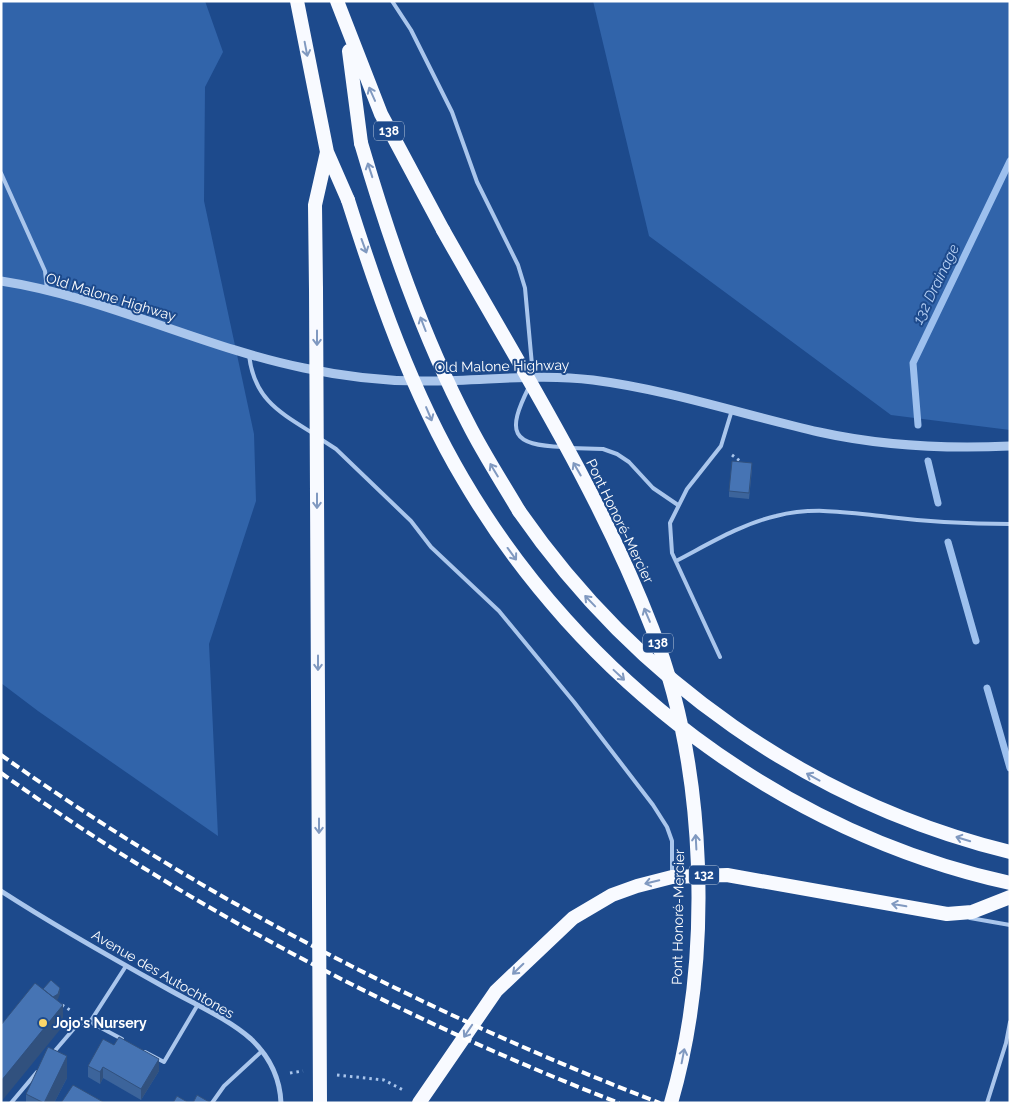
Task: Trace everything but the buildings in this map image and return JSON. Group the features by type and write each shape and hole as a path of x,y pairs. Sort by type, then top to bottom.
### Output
{"highway":[{"path":"297,1 327,152 348,200 380,292 435,427 494,529 558,612 621,677 670,718 711,749 782,795 894,848 948,866 1010,883"},
{"name":"Pont Honoré-Mercier","path":"337,1 368,85 393,139 605,522 646,614 666,669 683,740 692,797 698,906 693,992 678,1077 671,1103"},
{"path":"346,28 361,143 426,331 454,394 484,452 519,512 563,570 606,618 674,683 703,706 762,746 827,784 889,813 951,835 1010,852"},
{"path":"320,1103 315,205 327,152"},
{"name":"132","path":"419,1103 496,991 573,918 612,895 637,886 672,877 727,874 947,914 972,912 1010,897"}],"street":[{"name":"Old Malone Highway","path":"1,281 68,294 249,354 305,368 390,381 462,381 534,377 594,380 668,393 820,432 879,442 944,447 1010,446"},
{"name":"Avenue des Autochtones","path":"1,891 126,966 237,1029 262,1051 277,1078 281,1103"}],"lane":[{"path":"392,1 410,30 452,112 477,182 518,265 525,288 534,377 517,411 514,424 518,435 525,442 539,446 603,449 617,454 634,466 653,488 678,505"},
{"path":"1,173 45,271 47,290"},
{"path":"249,354 251,372 264,397 276,409 336,449 411,520 431,547 499,611 574,702 653,805 666,827 672,841 670,863 672,877"},
{"path":"720,657 676,561 670,541 670,523 687,489 721,446 732,410"},
{"path":"676,561 748,526 775,516 802,511 845,511 959,524 1010,524"},
{"path":"947,914 1010,925"},
{"path":"90,1022 126,966"},
{"path":"139,1048 164,1062 197,1006"},
{"path":"48,1060 77,1025 90,1022 130,1044"},
{"path":"987,1103 1006,1043 1010,1022"},
{"path":"212,1103 224,1086 262,1051"},
{"path":"12,1103 42,1067"}],"path":[{"path":"291,1073 306,1071"},
{"path":"328,1074 384,1080 408,1092"}],"shaded area":[{"path":"1,1 205,1 223,52 205,87 204,201 254,434 256,501 209,644 218,836 38,711 1,683"},
{"path":"593,1 1010,1 1010,430 891,415 649,236"}],"waterway":[{"name":"132 Drainage","path":"918,425 913,363 1010,161"},
{"name":"132 Drainage","path":"928,461 938,503"},
{"name":"132 Drainage","path":"948,542 976,641"},
{"name":"132 Drainage","path":"987,688 1010,768"}],"railway":[{"path":"1,755 78,808 157,858 320,950 403,992 488,1031 660,1103"},
{"path":"1,773 73,823 147,870 300,958 378,998 458,1035 619,1103"}],"place":[{"name":"Jojo's Nursery","path":"43,1023"}]}
